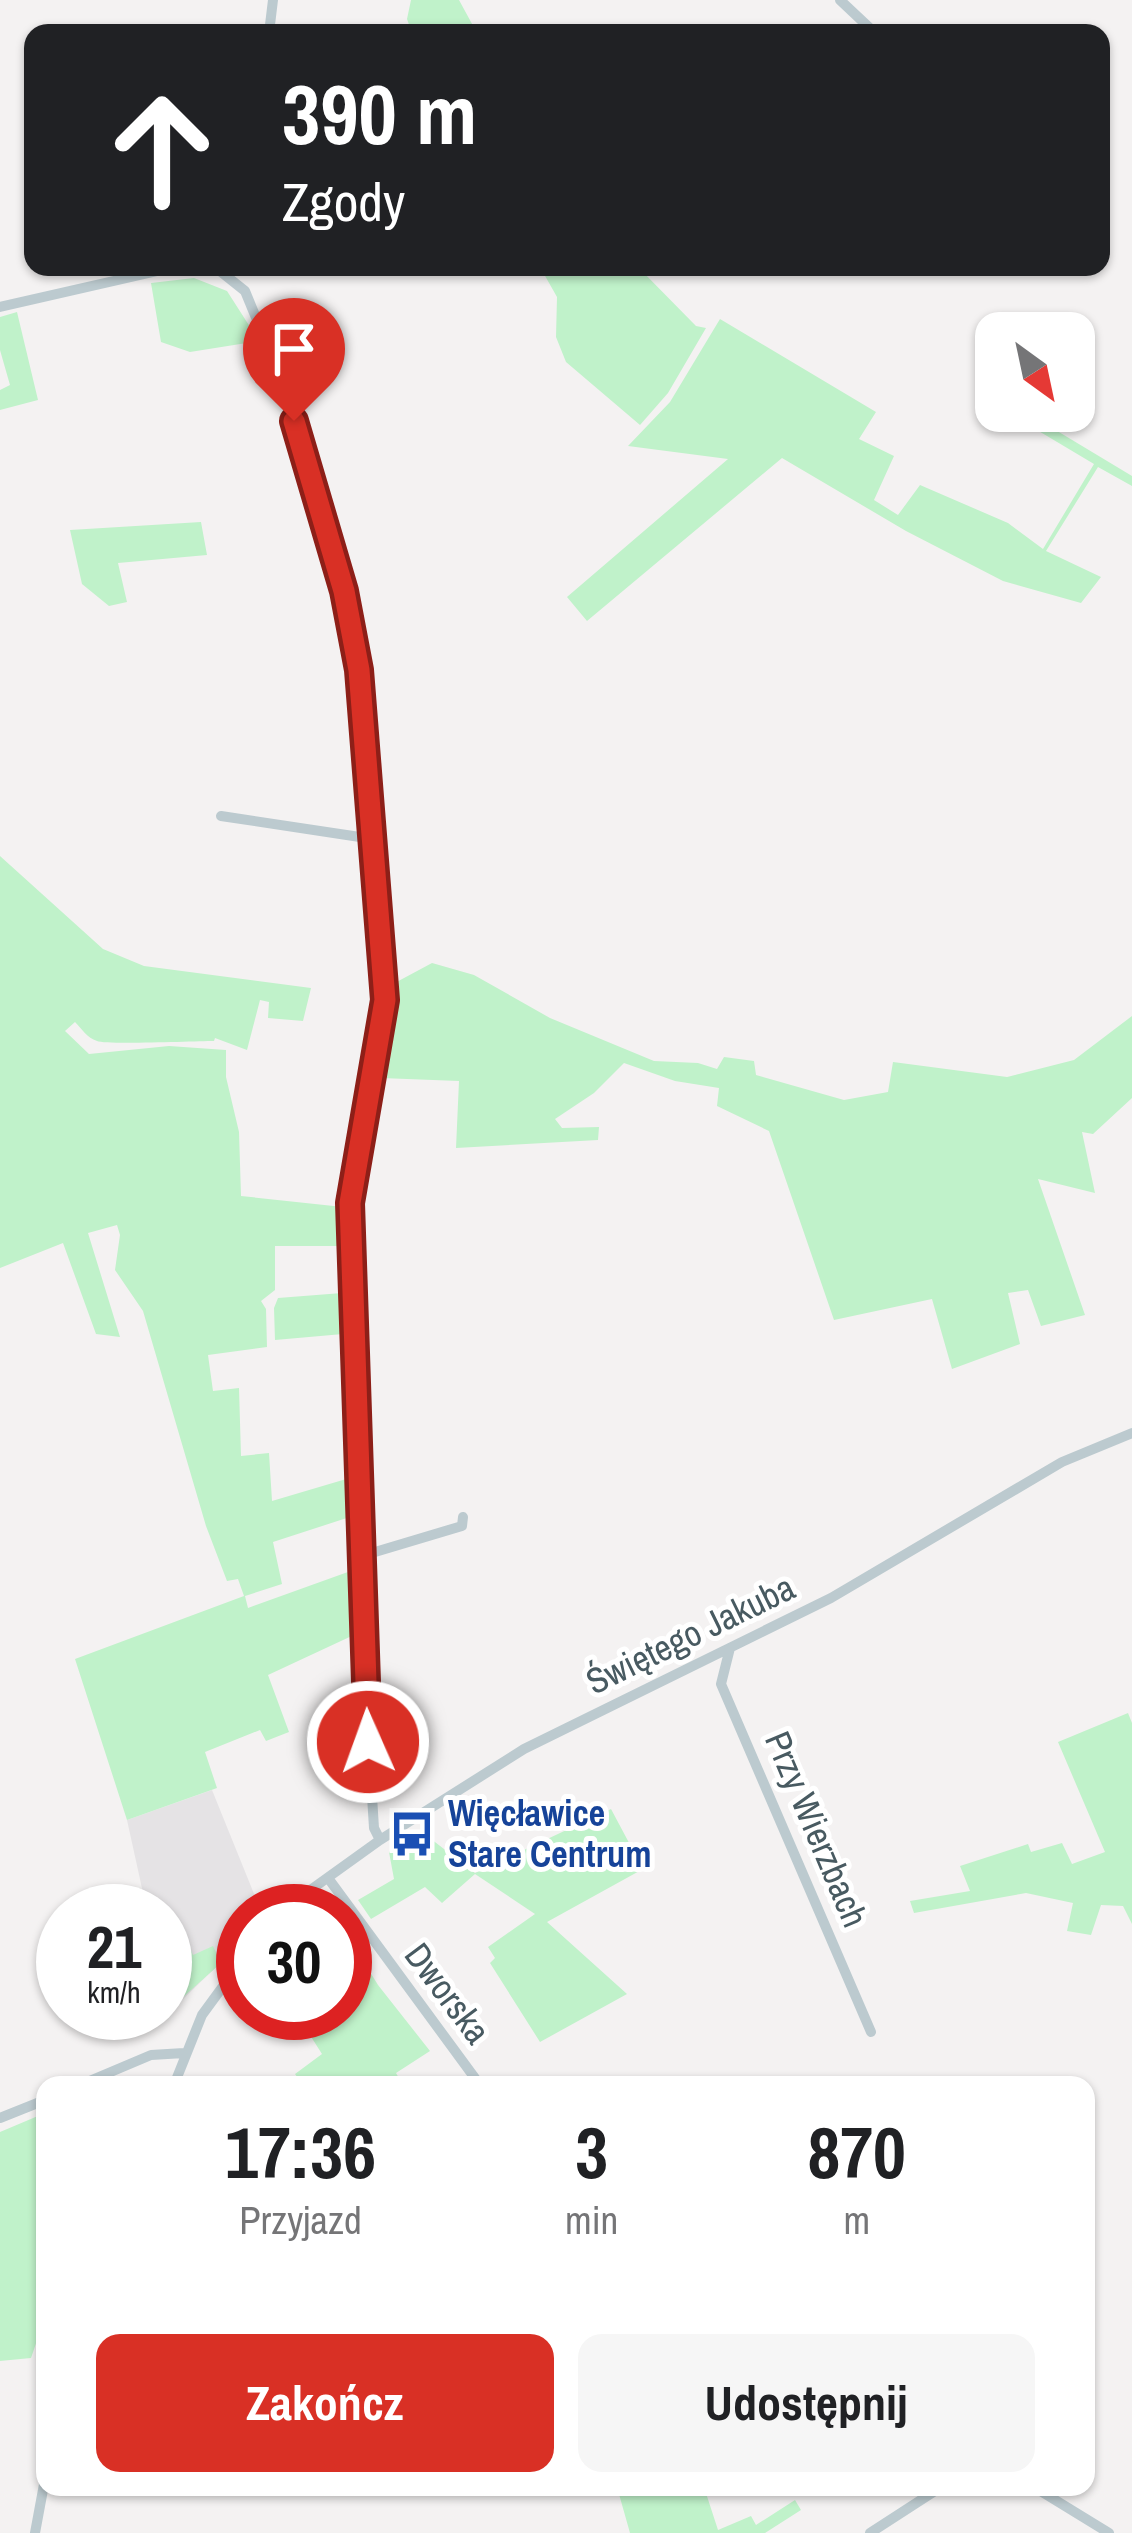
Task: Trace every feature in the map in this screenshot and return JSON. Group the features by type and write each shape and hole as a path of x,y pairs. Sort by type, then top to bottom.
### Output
{"street":[{"path":"840,0 865,24"},
{"path":"0,307 136,276"},
{"path":"229,276 250,302 281,378 333,552 359,670 385,1000 350,1203 365,1555 366,1700 374,1828 380,1840"},
{"path":"221,816 374,838"},
{"name":"Świętego Jakuba","path":"321,1884 380,1840 524,1749 870,1577 1062,1462 1132,1433"},
{"path":"365,1555 462,1526 463,1517"},
{"name":"Przy Wierzbach","path":"730,1648 722,1684 871,2032"},
{"name":"Dworska","path":"328,1878 472,2076"},
{"path":"177,2076 202,2014 216,1995"},
{"path":"101,2076 151,2055 184,2054"},
{"path":"0,2118 36,2104"},
{"path":"35,2533 42,2496"},
{"path":"870,2533 926,2496"},
{"path":"1048,2496 1108,2533"}],"shaded area":[{"path":"212,1790 250,1884 216,1884 216,1967 192,1990 192,1884 141,1884 127,1820"}],"green space":[{"path":"411,0 459,0 472,24 409,24"},
{"path":"545,276 647,276 696,326 706,328 668,393 640,425 566,362 556,337 557,297"},
{"path":"194,278 227,291 259,341 190,352 161,342 151,283"},
{"path":"17,312 38,400 0,410 0,390 10,385 0,350 0,317"},
{"path":"720,319 876,412 859,439 894,456 874,500 898,515 920,485 1008,523 1043,549 1094,464 1040,432 1059,432 1132,476 1132,486 1098,467 1046,551 1101,577 1081,603 1003,581 782,458 587,621 567,597 728,459 628,446 670,402"},
{"path":"201,522 207,555 118,563 127,602 109,606 82,584 70,530"},
{"path":"0,856 103,949 144,966 311,988 303,1021 268,1018 269,1002 260,1000 247,1050 215,1038 97,1041 75,1022 65,1031 89,1054 169,1046 226,1050 226,1077 239,1132 241,1196 343,1207 342,1246 275,1246 275,1290 261,1301 266,1309 267,1347 208,1355 213,1391 239,1388 241,1456 269,1453 272,1501 353,1477 356,1515 273,1542 282,1584 245,1596 248,1608 359,1568 356,1634 268,1675 289,1732 266,1741 260,1730 205,1752 217,1788 127,1820 75,1659 244,1596 238,1579 227,1581 206,1526 143,1311 115,1270 117,1225 88,1233 120,1337 96,1334 63,1243 0,1268"},
{"path":"432,963 474,975 550,1018 654,1061 717,1069 724,1057 754,1061 756,1075 844,1100 888,1092 893,1062 1007,1077 1074,1060 1132,1016 1132,1098 1093,1134 1082,1132 1095,1193 1038,1179 1085,1315 1041,1326 1028,1290 1008,1293 1020,1344 952,1369 932,1299 834,1320 769,1131 717,1106 719,1088 675,1081 624,1063 594,1093 555,1119 562,1128 599,1127 598,1140 456,1148 459,1081 381,1078 391,985"},
{"path":"342,1293 343,1334 275,1340 278,1298"},
{"path":"1128,1713 1132,1723 1132,1924 1123,1906 1101,1905 1091,1935 1067,1931 1073,1903 1026,1893 914,1913 910,1901 970,1891 960,1866 1028,1844 1031,1852 1062,1843 1072,1864 1105,1852 1058,1742"},
{"path":"611,1809 643,1869 547,1922 627,1994 540,2042 490,1963 495,1958 488,1947 535,1914 475,1874 442,1903 425,1887 372,1918 372,1892 394,1879 389,1852 422,1832 475,1873"},
{"path":"213,1946 216,1968 192,1989 192,1953"},
{"path":"372,1975 430,2051 398,2076 296,2076 322,2054 313,2040 372,2040"},
{"path":"36,2117 36,2343 31,2358 0,2361 0,2132"},
{"path":"620,2496 707,2496 718,2530 751,2516 756,2525 795,2500 801,2510 765,2533 630,2533"}],"place":[{"name":"Więcławice Stare Centrum","path":"412,1834"}],"route":[{"path":"294,421 344,591 359,670 379,890 385,1000 350,1203 368,1742"}]}
